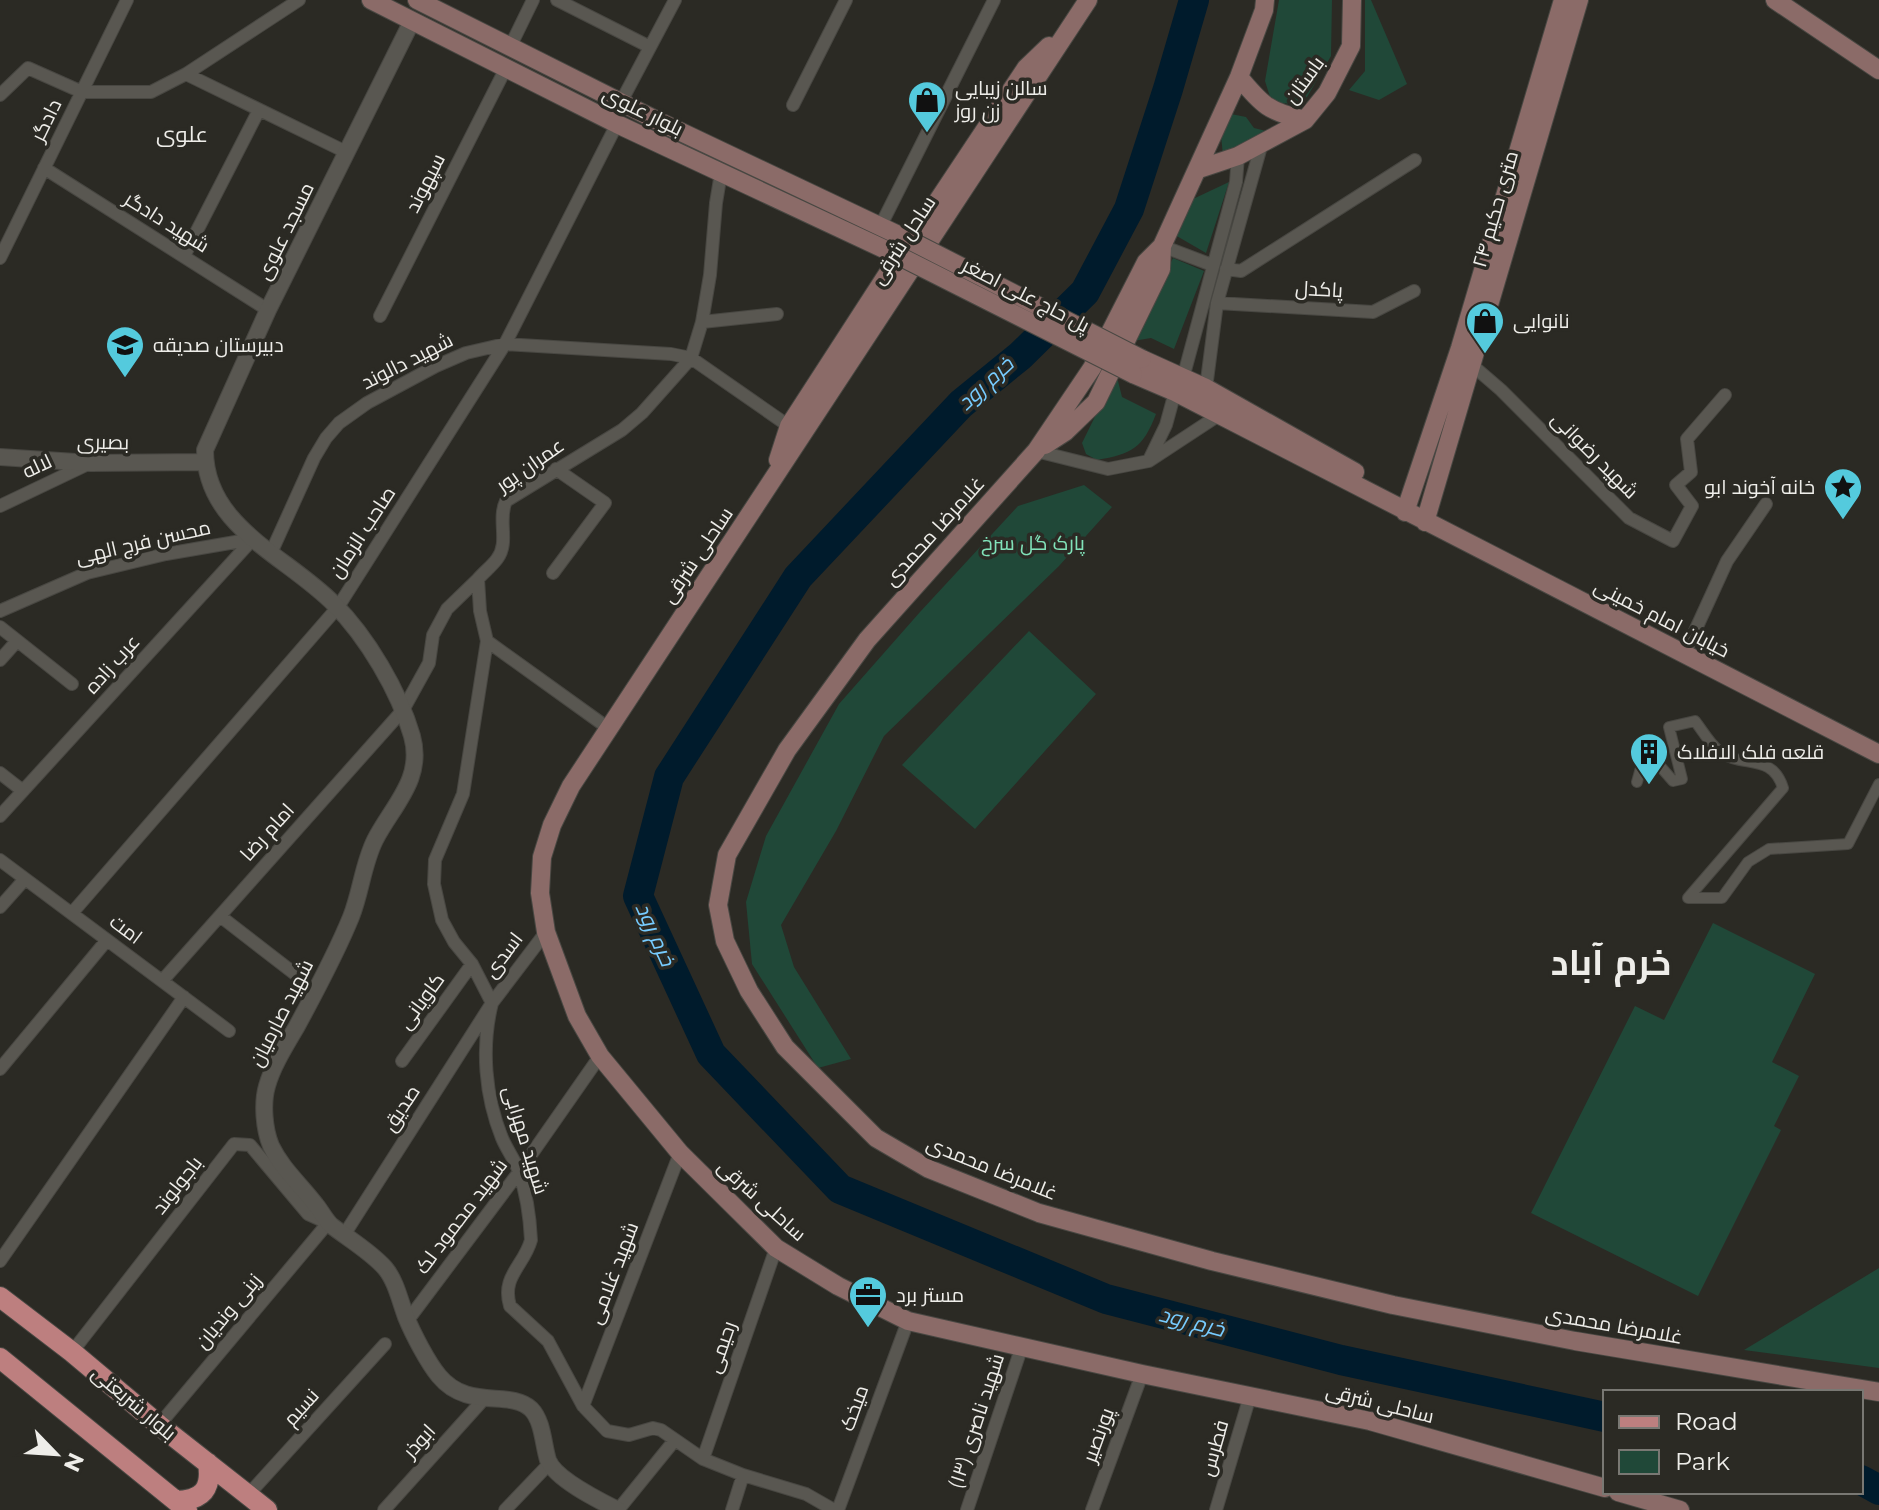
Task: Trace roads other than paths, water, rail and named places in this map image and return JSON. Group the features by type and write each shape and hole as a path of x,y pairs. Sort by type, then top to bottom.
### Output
{"main road":[{"name":"بلوار علوی","path":"371,0 617,124 899,256"},
{"name":"بلوار علوی","path":"417,0 911,241"},
{"path":"911,241 1026,68 1076,18 1088,0"},
{"name":"غلامرضا محمدی","path":"1265,0 1239,77 1199,169 1162,246 1146,262 1092,368 1036,451 867,640 787,750 727,855 718,905 725,941 749,991 785,1047 876,1138 929,1169 1039,1213 1212,1261 1393,1305 1575,1341 1877,1391"},
{"name":"باستان","path":"1199,169 1238,156 1305,120 1327,93 1351,46 1352,0"},
{"name":"۲۴ متری حکیم","path":"1407,507 1460,348 1563,0"},
{"name":"۲۴ متری حکیم","path":"1425,522 1579,0"},
{"path":"1775,0 1879,70"},
{"name":"ساحل شرقی","path":"768,487 795,431 1076,18"},
{"path":"1239,77 1257,99 1277,114 1305,120"},
{"name":"پل حاج علی اصغر","path":"911,241 1138,366"},
{"path":"795,431 899,256"},
{"name":"پل حاج علی اصغر","path":"899,256 1138,366"},
{"name":"خیابان امام خمینی","path":"1138,366 1179,385 1219,415 1407,507"},
{"name":"خیابان امام خمینی","path":"1179,385 1206,388 1407,507 1425,522 1879,754"},
{"name":"ساحلی شرقی","path":"768,487 571,786 552,825 542,857 540,893 546,932 577,1016 600,1056 680,1153 776,1248 838,1286 908,1321 1370,1421 1603,1487"},
{"name":"بلوار شریعتی","path":"0,1297 208,1463 253,1505 267,1510"},
{"path":"0,1358 182,1506 204,1492 211,1478 208,1463"},
{"path":"1625,1494 1680,1510"}],"street":[{"name":"دادگر","path":"0,258 127,0"},
{"path":"0,95 28,68 82,92 151,92 186,74 299,0"},
{"path":"510,47 533,0"},
{"path":"557,0 650,47"},
{"path":"621,102 675,0"},
{"path":"793,105 846,0"},
{"path":"881,225 994,0"},
{"name":"مسجد علوی","path":"205,462 208,440 268,310 412,21"},
{"name":"سپهوند","path":"380,316 506,68"},
{"path":"186,74 346,152"},
{"path":"184,256 259,110"},
{"name":"صاحب الزمان","path":"72,913 338,607 505,344 617,124"},
{"path":"1206,388 1217,303 1262,143"},
{"path":"1149,461 1166,425 1179,385 1236,182 1238,156"},
{"path":"1226,269 1241,271 1415,160"},
{"name":"شهید دادگر","path":"44,168 268,310"},
{"name":"عمران پور","path":"478,579 498,558 502,549 501,511 506,501 622,430 642,413 691,358 702,322 710,275 721,173"},
{"path":"1162,246 1212,265"},
{"name":"پاکدل","path":"1217,303 1373,312 1414,291"},
{"path":"702,322 777,314"},
{"name":"شهید دالوند","path":"271,553 314,458 339,423 367,403 436,366 466,353 505,344 671,354 691,358"},
{"path":"691,358 795,431"},
{"name":"شهید رضوانی","path":"1472,365 1629,518 1673,541 1692,506 1676,485 1691,472 1687,439 1725,395"},
{"path":"1036,451 1108,469 1149,461 1219,415"},
{"name":"بصیری","path":"0,457 91,463 205,462"},
{"name":"شهید صارمیان","path":"205,462 213,489 225,513 338,607 390,682 403,710 415,751 415,768 408,788 368,856 352,915 274,1067 266,1089 265,1115 270,1144 328,1223 385,1268 408,1320 439,1376 457,1392 483,1400 521,1403 533,1411 549,1464"},
{"name":"لاله","path":"0,506 91,463"},
{"path":"553,573 605,503 556,469"},
{"path":"1684,655 1727,561 1766,504"},
{"name":"محسن فرج الهی","path":"0,611 87,573 166,554 253,539"},
{"name":"عرب زاده","path":"0,816 253,539"},
{"path":"478,579 480,611 487,641 463,794 435,860 434,884 442,920 454,942 472,964 492,1003"},
{"name":"امام رضا","path":"162,981 403,710 429,663 433,635 447,609 478,579"},
{"path":"0,627 72,684"},
{"path":"0,660 17,641"},
{"path":"487,641 608,728"},
{"path":"1637,782 1646,750 1673,781 1682,779 1669,727 1695,721 1720,753 1768,767 1779,775 1783,788 1688,898 1722,898 1748,862 1769,849 1848,844 1879,784"},
{"path":"0,773 23,791"},
{"name":"امت","path":"0,860 229,1031"},
{"path":"0,907 25,879"},
{"path":"220,916 295,974"},
{"name":"اسدی","path":"492,1003 546,932"},
{"path":"0,1069 107,940"},
{"name":"کاویانی","path":"402,1061 472,964"},
{"path":"0,1261 184,997"},
{"name":"شهید مهرابی","path":"492,1003 486,1028 488,1081 496,1119 519,1172 531,1240 507,1284 510,1306 548,1341 583,1406 607,1431 629,1435 653,1428 661,1430 703,1459 806,1494 836,1510"},
{"name":"صدیق","path":"344,1235 492,1003"},
{"name":"شهید محمود لک","path":"408,1320 519,1172 600,1056"},
{"name":"باجولوند","path":"72,1352 234,1144 250,1145 308,1214 328,1223"},
{"name":"شهید غلامی","path":"583,1406 680,1153"},
{"name":"زینی وندیان","path":"159,1425 328,1223"},
{"name":"رحیمی","path":"703,1459 776,1248"},
{"name":"میخک","path":"836,1510 908,1321"},
{"name":"نسیم","path":"253,1505 385,1344"},
{"name":"شهید ناصری (۱۳)","path":"967,1510 1022,1346"},
{"name":"پورنصیر","path":"1092,1510 1142,1374"},
{"name":"فطرس","path":"1216,1510 1250,1396"},
{"name":"ابوذر","path":"384,1510 483,1400"},
{"path":"505,1510 549,1464 585,1492 618,1510 674,1441"},
{"path":"732,1510 743,1475"}],"waterway":[{"name":"خرم رود","path":"1194,0 1129,209 1085,292 1020,356 961,404 798,577 669,777 638,896 711,1054 840,1189 1106,1299 1341,1360 1603,1417"},
{"name":"خرم رود","path":"1863,1481 1879,1490"}],"place":[{"name":"سالن زیبایی زن روز","path":"927,134"},
{"name":"نانوایی","path":"1485,355"},
{"name":"دبیرستان صدیقه","path":"125,379"},
{"name":"خانه آخوند ابو","path":"1843,521"},
{"name":"قلعه فلک الافلاک","path":"1649,786"},
{"name":"مستر برد","path":"868,1329"}],"district":[{"name":"علوی","path":"182,134"},
{"name":"خرم آباد","path":"1611,962"}],"park label":[{"name":"پارک گل سرخ","path":"1033,543"}]}
